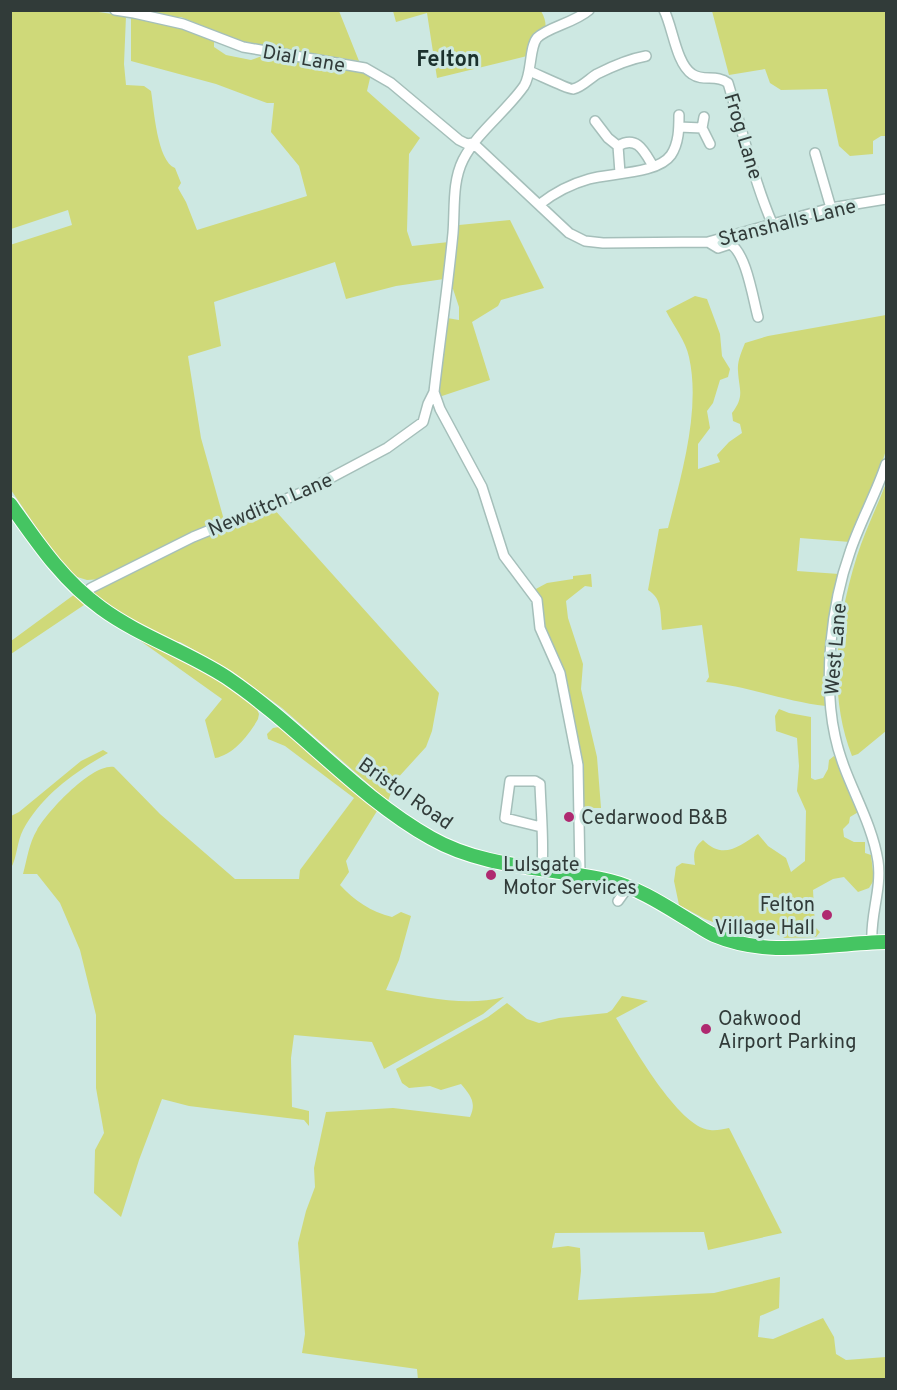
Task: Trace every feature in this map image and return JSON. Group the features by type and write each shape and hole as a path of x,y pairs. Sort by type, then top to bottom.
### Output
{"highway":[{"name":"Bristol Road","path":"10,504 58,569 84,595 102,609 214,670 250,694 292,727 376,801 431,838 477,857 580,875 628,887 712,934 733,942 757,947 806,949 886,942"}],"street":[{"name":"Dial Lane","path":"115,10 183,24 243,47 365,68 391,83 459,140 467,144 473,143"},
{"path":"589,10 568,24 542,34 535,40 530,71 571,90 606,70 634,58 646,56"},
{"name":"Frog Lane","path":"664,10 679,54 690,73 698,77 723,79 728,83 742,139 772,223"},
{"name":"Newditch Lane","path":"84,595 91,588 193,537 308,490 387,448 423,422 434,392 453,233 456,177 473,143 525,85 530,71"},
{"path":"540,204 549,196 579,183 620,173 639,172 664,162 672,155 679,134 679,115"},
{"path":"704,117 702,128 710,144"},
{"path":"595,121 608,138 618,146 620,173"},
{"path":"679,127 702,128"},
{"path":"618,146 625,142 638,144 652,166"},
{"name":"Stanshalls Lane","path":"473,143 569,233 585,241 708,242 831,208 886,199"},
{"path":"815,153 831,208"},
{"path":"708,242 718,248 730,244 738,251 758,317"},
{"path":"434,392 440,409 482,487 504,555 537,600 540,628 560,673 578,765 580,875"},
{"name":"West Lane","path":"872,942 872,921 879,879 878,861 870,831 845,770 835,737 829,675 837,603 844,572 850,551 886,464"},
{"path":"541,826 505,818 510,782 535,781 540,784 541,826 544,842 542,869"},
{"path":"618,901 628,887"}],"green space":[{"path":"11,10 85,10 126,16 124,64 126,85 144,86 151,91 160,145 164,156 175,168 181,183 178,188 197,230 307,196 299,166 271,132 274,103 267,103 216,84 131,61 131,16 190,29 214,39 214,47 226,55 251,60 267,54 371,74 367,91 420,138 409,154 407,231 412,246 449,242 444,279 396,286 346,299 335,262 214,302 221,346 188,356 201,438 224,520 102,579 87,580 74,576 53,552 11,490 10,245 72,225 68,210 11,229"},
{"path":"143,11 339,11 359,61 241,42 181,17"},
{"path":"393,11 541,11 545,29 531,55 437,78 427,13 396,22"},
{"path":"712,11 886,11 886,136 873,141 873,154 850,156 839,146 827,89 781,90 770,83 765,69 729,75"},
{"path":"510,220 544,288 501,300 498,306 472,322 490,380 439,397 437,391 447,318 459,320 459,307 453,289 450,289 459,225"},
{"path":"695,296 707,299 720,334 722,356 730,369 728,377 720,380 713,403 707,411 710,428 698,444 698,469 720,462 717,455 729,442 742,433 740,424 733,421 732,413 740,397 738,367 745,343 768,336 886,315 886,450 875,485 850,542 800,538 797,571 839,574 825,659 826,706 706,682 709,677 702,625 662,630 658,602 648,590 659,529 668,528 678,487 688,443 693,399 689,357 683,340 666,311"},
{"path":"886,483 886,731 858,754 852,756 839,707 837,681 840,631 844,605 857,556"},
{"path":"273,508 439,693 432,731 426,747 395,781 388,801 282,708 233,672 180,642 119,613 93,593 94,590 173,549"},
{"path":"591,574 592,587 585,586 566,601 568,618 583,664 581,689 597,757 601,808 582,808 582,763 542,628 534,590 547,583"},
{"path":"75,594 87,603 11,654 11,641"},
{"path":"114,622 217,678 256,707 259,714 258,719 240,743 228,753 215,758 205,720 222,699"},
{"path":"779,709 811,717 811,778 815,780 823,778 828,769 829,760 834,756 860,811 850,817 849,823 843,829 844,837 854,842 865,842 865,853 871,855 874,880 869,888 858,892 844,877 833,879 813,890 815,927 820,932 816,937 785,938 763,928 754,929 742,925 730,916 721,925 705,919 679,905 674,881 676,867 682,863 695,865 695,851 703,840 710,846 724,850 737,847 758,834 768,846 786,858 791,872 805,861 806,811 797,791 799,766 797,738 776,731 775,716"},
{"path":"273,728 284,728 374,805 377,811 346,861 349,872 340,885 370,909 392,917 401,912 411,916 399,960 386,990 460,1001 504,997 483,1014 384,1069 372,1042 294,1035 291,1058 292,1107 309,1111 309,1126 304,1120 189,1106 162,1099 121,1217 94,1193 95,1150 104,1133 96,1088 96,1015 80,950 60,903 37,874 23,874 30,846 42,822 71,790 94,773 114,767 160,814 235,879 299,879 300,870 354,798 285,746 268,739 267,734"},
{"path":"103,750 108,753 72,776 50,795 31,817 19,839 11,868 11,816 81,761"},
{"path":"622,996 648,1001 616,1018 644,1064 670,1100 697,1125 710,1130 729,1128 782,1233 708,1250 704,1232 555,1233 552,1248 568,1246 580,1248 581,1271 578,1300 714,1293 780,1277 779,1308 760,1316 758,1337 773,1339 823,1318 834,1337 836,1354 846,1360 886,1357 886,1379 418,1380 417,1369 302,1353 305,1334 298,1243 315,1187 314,1168 326,1112 393,1108 470,1117 473,1103 461,1084 441,1090 430,1086 409,1088 402,1083 396,1069 488,1017 507,1003 527,1019 539,1023 559,1018 607,1013"}],"place":[{"name":"Cedarwood B&B","path":"569,817"},
{"name":"Lulsgate Motor Services","path":"491,875"},
{"name":"Felton Village Hall","path":"827,915"},
{"name":"Oakwood Airport Parking","path":"706,1029"}],"district":[{"name":"Felton","path":"448,58"}]}
